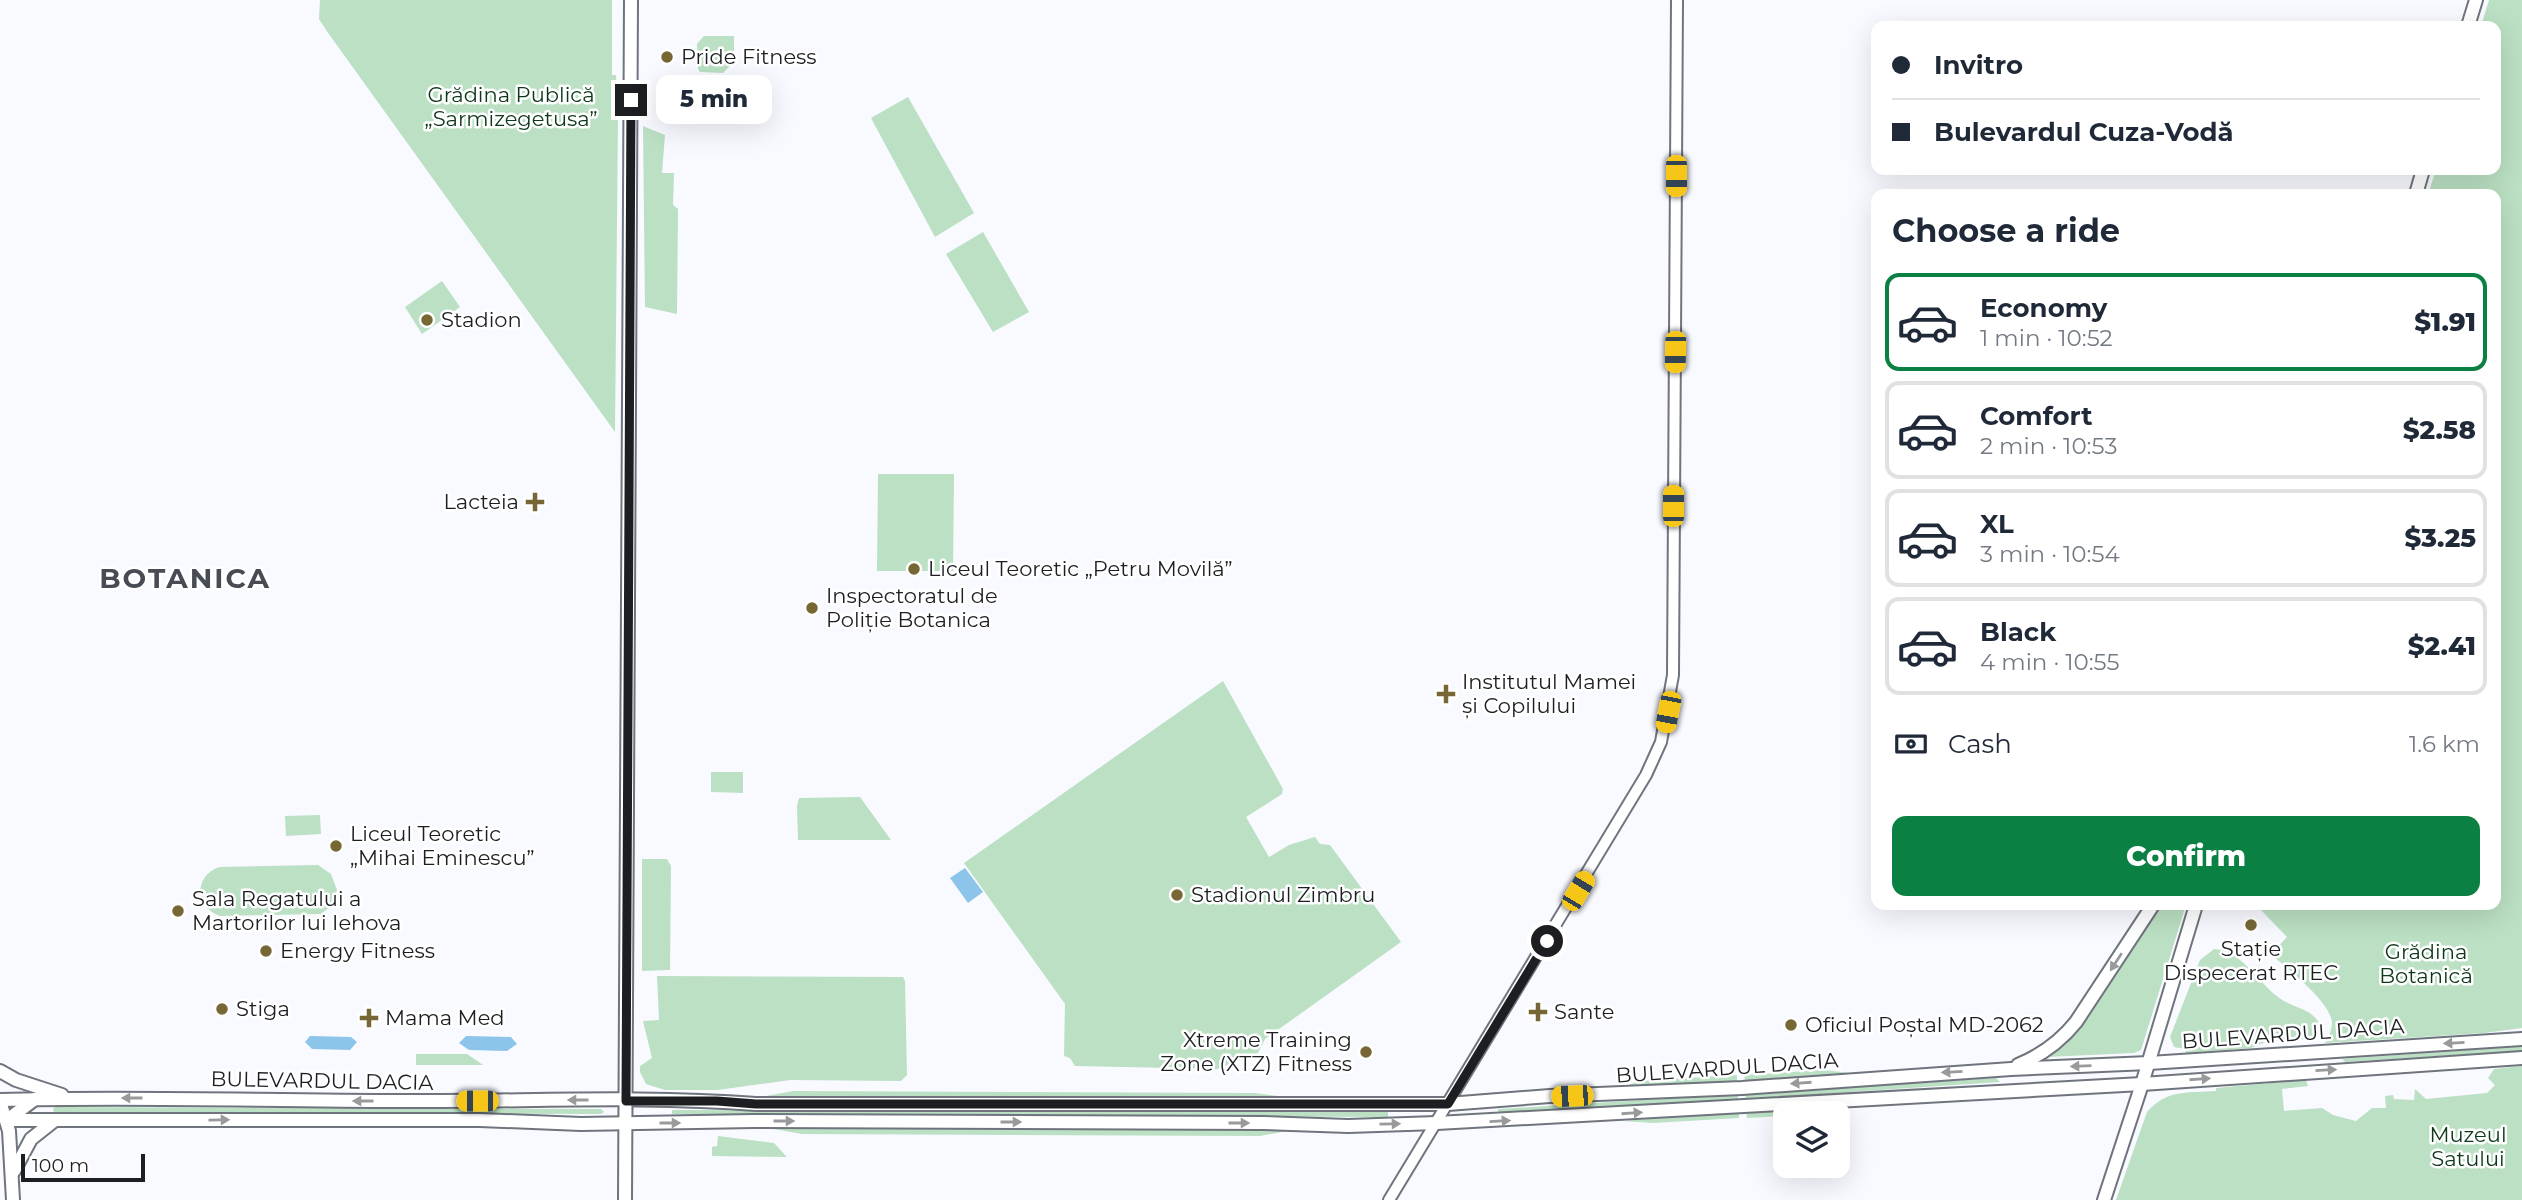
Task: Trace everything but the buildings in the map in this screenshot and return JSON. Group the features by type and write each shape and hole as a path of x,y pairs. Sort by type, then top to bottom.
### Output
{"main road":[{"path":"625,1200 631,0"},
{"path":"1389,1200 1639,786 1655,757 1666,720 1673,675 1677,0"},
{"path":"2470,21 2476,0"},
{"path":"2009,1091 2011,1069 2042,1054 2066,1034 2150,910"},
{"path":"2104,1200 2149,1063 2195,910"},
{"name":"BULEVARDUL DACIA","path":"0,1100 192,1098 261,1101 704,1100 756,1104 1448,1104 2522,1038"},
{"name":"BULEVARDUL DACIA","path":"3,1120 480,1120 626,1124 754,1121 1263,1123 1348,1126 2142,1084 2522,1058"},
{"path":"0,1071 32,1086 72,1098"},
{"path":"12,1169 27,1144 37,1133 55,1121 48,1110 52,1098"},
{"path":"3,1120 35,1099"},
{"path":"0,1100 12,1169 13,1200"},
{"path":"0,1141 12,1169"}],"green space":[{"name":"Grădina Publică „Sarmizegetusa”","path":"320,0 612,0 612,75 616,75 618,114 615,432 326,30 319,19"},
{"name":"Grădina Botanică","path":"2489,0 2522,0 2522,1028 2484,1033 2325,1043 2332,1022 2329,1013 2316,995 2271,954 2287,937 2261,910 2501,910 2501,189 2430,189 2434,175 2501,175 2501,21 2483,21"},
{"path":"704,36 734,36 734,62 723,73 700,72 698,69 697,44"},
{"path":"908,97 974,213 935,237 871,118"},
{"path":"643,126 665,135 662,173 674,173 673,205 678,209 677,314 645,307"},
{"path":"983,232 1029,312 993,332 946,254"},
{"name":"Stadion","path":"442,281 460,307 422,334 405,307"},
{"path":"878,474 954,474 953,571 877,571"},
{"name":"Stadionul Zimbru","path":"1223,681 1283,789 1282,794 1246,817 1269,857 1289,845 1315,837 1320,844 1330,845 1401,942 1265,1039 1258,1053 1218,1069 1075,1066 1070,1058 1064,1056 1065,1004 964,863"},
{"path":"711,772 743,772 743,793 711,792"},
{"path":"860,797 891,840 798,840 799,798"},
{"path":"320,815 321,834 286,836 285,816"},
{"path":"642,859 667,859 671,866 670,970 642,971"},
{"path":"318,865 331,874 337,890 331,906 321,914 220,916 205,906 200,892 205,877 219,867"},
{"path":"2154,910 2184,910 2141,1050 2134,1053 2047,1057"},
{"path":"2214,949 2235,956 2278,997 2313,1015 2319,1023 2316,1033 2307,1039 2268,1041 2251,1048 2186,1053 2185,1049 2174,1047 2170,1037 2200,960"},
{"path":"657,976 903,977 907,1075 901,1081 790,1080 718,1090 665,1090 646,1084 640,1066 652,1058 643,1021 659,1020"},
{"path":"2522,1046 2522,1051 2345,1062 2342,1059"},
{"path":"416,1054 467,1054 483,1065 416,1065"},
{"name":"Muzeul Satului","path":"2522,1066 2522,1200 2116,1200 2147,1112 2162,1099 2170,1096 2187,1092 2216,1091 2216,1088 2306,1080 2308,1086 2282,1089 2284,1111 2322,1108 2333,1115 2356,1121 2372,1108 2386,1108 2385,1096 2414,1100 2415,1089 2426,1099 2487,1093 2495,1085 2488,1078 2494,1069"},
{"path":"1823,1070 1850,1073 1745,1081 1744,1075"},
{"path":"1737,1075 1737,1081 1620,1088 1640,1081"},
{"path":"1996,1078 2000,1082 1746,1099 1745,1094"},
{"path":"793,1091 1254,1093 1286,1097 766,1096"},
{"path":"1738,1094 1738,1099 1499,1114 1498,1109"},
{"path":"55,1107 601,1109 604,1112 54,1112"},
{"path":"672,1110 1388,1112 1388,1117 672,1114"},
{"path":"1773,1110 1773,1117 1747,1118 1746,1112"},
{"path":"1739,1112 1739,1118 1653,1123 1623,1121"},
{"path":"774,1129 1287,1131 1260,1136 802,1134"},
{"path":"718,1136 774,1143 787,1157 712,1156 712,1147 717,1146"}],"water":[{"path":"965,868 983,892 968,903 950,878"},
{"path":"310,1036 351,1037 357,1042 350,1050 312,1049 305,1042"},
{"path":"466,1036 511,1037 517,1044 507,1051 469,1050 459,1043"}],"place":[{"name":"Pride Fitness","path":"667,57"},
{"name":"Stadion","path":"427,320"},
{"name":"Lacteia","path":"535,502"},
{"name":"Liceul Teoretic „Petru Movilă”","path":"914,569"},
{"name":"Inspectoratul de Poliție Botanica","path":"812,608"},
{"name":"Institutul Mamei și Copilului","path":"1446,694"},
{"name":"Liceul Teoretic „Mihai Eminescu”","path":"336,846"},
{"name":"Stadionul Zimbru","path":"1177,895"},
{"name":"Sala Regatului a Martorilor lui Iehova","path":"178,911"},
{"name":"Stație Dispecerat RTEC","path":"2251,925"},
{"name":"Energy Fitness","path":"266,951"},
{"name":"Stiga","path":"222,1009"},
{"name":"Sante","path":"1538,1012"},
{"name":"Mama Med","path":"369,1018"},
{"name":"Oficiul Poștal MD-2062","path":"1791,1025"},
{"name":"Xtreme Training Zone (XTZ) Fitness","path":"1366,1052"}],"district":[{"name":"BOTANICA","path":"185,578"}],"route":[{"path":"631,100 626,1101 756,1104 1448,1104 1547,941"}]}
